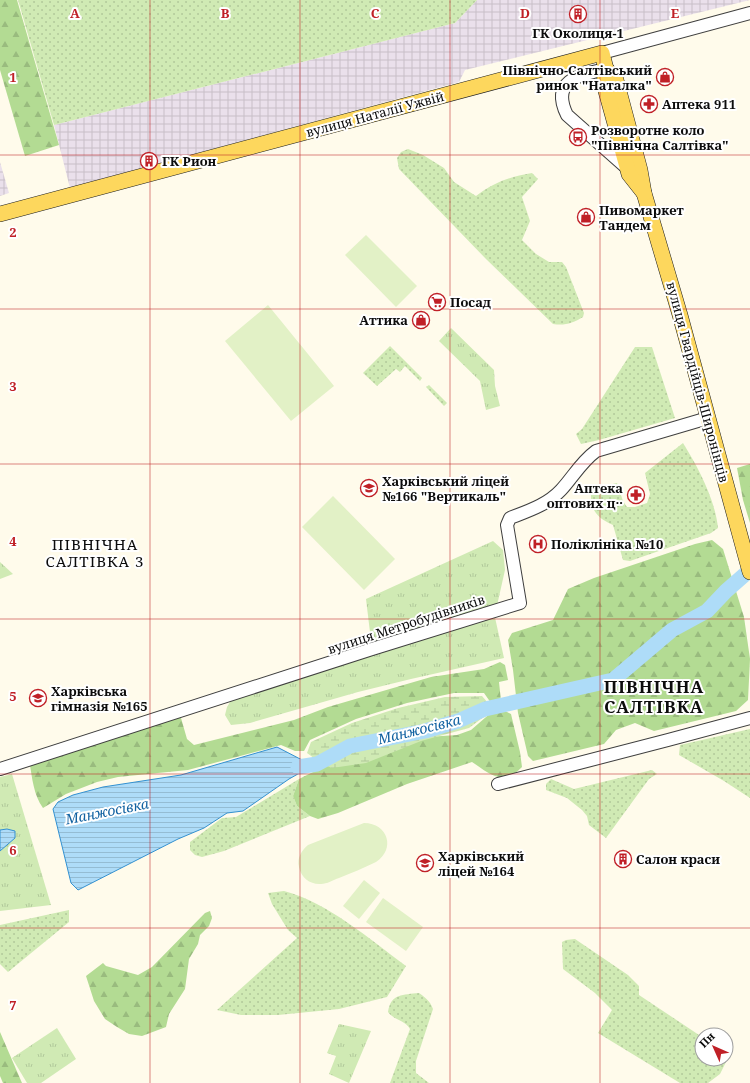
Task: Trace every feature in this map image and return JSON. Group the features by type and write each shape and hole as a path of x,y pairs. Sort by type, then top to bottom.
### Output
{"main road":[{"name":"вулиця Гвардійців-Широнінців","path":"602,53 606,69 604,84 629,174 644,193"},
{"name":"вулиця Наталії Ужвій","path":"0,214 602,53"},
{"name":"вулиця Гвардійців-Широнінців","path":"606,69 616,80 640,170 644,193 678,308 750,572"}],"street":[{"name":"вулиця Наталії Ужвій","path":"602,53 750,13"},
{"name":"вулиця Гвардійців-Широнінців","path":"606,69 573,78 565,85 561,96 567,115 628,169"},
{"name":"вулиця Метробудівників","path":"0,769 520,603 507,525 510,518 540,506 551,499 561,490 586,458 596,451 708,418"},
{"path":"498,784 750,718"}],"shaded area":[{"path":"477,0 750,0 465,70 459,82 70,188 54,125 455,23"},
{"path":"0,162 9,193 0,196"}],"green space":[{"path":"0,0 17,0 59,145 25,156 0,70"},
{"path":"18,0 477,0 455,23 54,125"},
{"path":"408,149 423,155 444,168 454,182 476,196 502,181 516,176 532,173 538,179 522,197 530,221 522,240 536,254 549,262 562,262 566,267 584,313 583,317 569,324 553,324 486,259 399,169 397,158 401,152"},
{"path":"366,235 417,286 396,307 345,255"},
{"path":"268,305 334,386 291,421 225,341"},
{"path":"451,328 494,370 495,386 500,406 486,410 480,381 439,341"},
{"path":"390,346 422,378 420,381 405,366 400,372 396,369 377,386 363,373"},
{"path":"635,347 652,347 675,418 581,444 576,434 582,429"},
{"path":"429,385 447,403 444,406 426,387"},
{"path":"683,443 700,473 710,495 718,528 711,533 630,561 623,560 613,525 602,519 595,512 591,502 591,489 617,483 623,501 627,507 635,507 647,503 650,494 645,473"},
{"path":"750,464 750,523 743,500 737,468"},
{"path":"333,496 395,559 364,590 302,527"},
{"path":"712,540 723,549 744,617 750,659 748,700 736,711 654,731 635,723 616,730 604,744 533,761 528,756 518,713 508,640 512,633 553,620 568,589 594,578 695,544"},
{"path":"493,541 503,550 505,570 496,610 372,649 366,599"},
{"path":"0,562 13,574 0,579"},
{"path":"494,613 504,658 358,692 250,723 231,725 225,715 227,707 233,697"},
{"path":"500,662 505,665 508,680 499,682 501,701 491,703 484,693 454,693 407,703 356,719 310,740 304,751 295,751 281,745 188,770 118,777 97,782 66,794 43,808 35,791 29,759 179,711 187,739 194,745 294,720 328,707 431,677 484,669"},
{"path":"482,696 489,704 485,716 469,728 421,741 366,763 332,768 322,764 307,753 311,742 352,723 398,708 445,697"},
{"path":"501,709 511,714 522,767 509,776 503,777 491,774 472,762 407,784 338,813 318,819 310,816 297,806 293,796 299,779 351,753 427,737 457,735 471,730 493,711"},
{"path":"750,729 750,798 679,755 680,745"},
{"path":"652,770 657,774 649,779 606,838 589,825 587,816 567,798 546,790 546,784 551,779 574,789"},
{"path":"12,774 51,905 0,911 0,777"},
{"path":"299,779 293,796 297,806 310,816 224,851 202,857 195,855 190,850 190,842 222,818 236,817"},
{"path":"364,823 379,827 384,832 387,844 386,850 382,857 376,862 326,883 317,884 310,882 304,877 300,871 299,858 303,850 308,845"},
{"path":"364,880 380,893 359,919 343,906"},
{"path":"284,891 317,904 333,913 406,966 387,997 339,1009 278,1015 241,1015 217,1010 297,938 288,930 272,904 268,893"},
{"path":"383,898 423,927 406,951 366,922"},
{"path":"69,910 69,922 8,972 0,964 0,925"},
{"path":"210,911 212,918 209,926 200,935 198,944 189,959 185,989 169,1014 166,1027 142,1036 129,1034 105,1019 94,1001 86,976 103,963 106,966 138,975 152,967 205,913"},
{"path":"575,939 628,975 639,986 639,995 694,1032 694,1067 724,1067 720,1074 708,1083 680,1083 598,1033 612,1010 595,993 563,969 562,942"},
{"path":"419,993 428,1000 433,1009 416,1061 416,1073 429,1083 390,1083 410,1029 388,1012 392,1001 395,998 403,995"},
{"path":"339,1024 371,1031 349,1083 329,1074 336,1056 327,1053"},
{"path":"57,1028 76,1059 41,1083 27,1083 12,1058"},
{"path":"0,1032 22,1083 3,1083 0,1076"}],"water":[{"path":"277,747 304,761 317,764 289,779 243,811 227,813 204,828 178,839 78,890 71,883 53,809 58,802 73,795 103,787 181,775"},
{"path":"7,829 15,831 15,838 0,851 0,830"}],"waterway":[{"name":"Манжосівка","path":"298,767 317,764 350,746 425,731 458,721 485,709 613,680 672,630 707,611 726,591 750,570"}],"place":[{"name":"ГК Околиця-1","path":"578,14"},
{"name":"Північно-Салтівський ринок \"Наталка\"","path":"665,77"},
{"name":"Аптека 911","path":"649,104"},
{"name":"Розворотне коло \"Північна Салтівка\"","path":"578,137"},
{"name":"ГК Рион","path":"149,161"},
{"name":"Пивомаркет Тандем","path":"586,217"},
{"name":"Посад","path":"437,302"},
{"name":"Аттика","path":"421,320"},
{"name":"Харківський ліцей №166 \"Вертикаль\"","path":"369,488"},
{"name":"Аптека оптових ц‥","path":"636,495"},
{"name":"Поліклініка №10","path":"538,544"},
{"name":"Харківська гімназія №165","path":"38,698"},
{"name":"Салон краси","path":"623,859"},
{"name":"Харківський ліцей №164","path":"425,863"}],"district":[{"name":"ПІВНІЧНА САЛТІВКА 3","path":"95,552"},
{"name":"ПІВНІЧНА САЛТІВКА","path":"654,696"}]}
